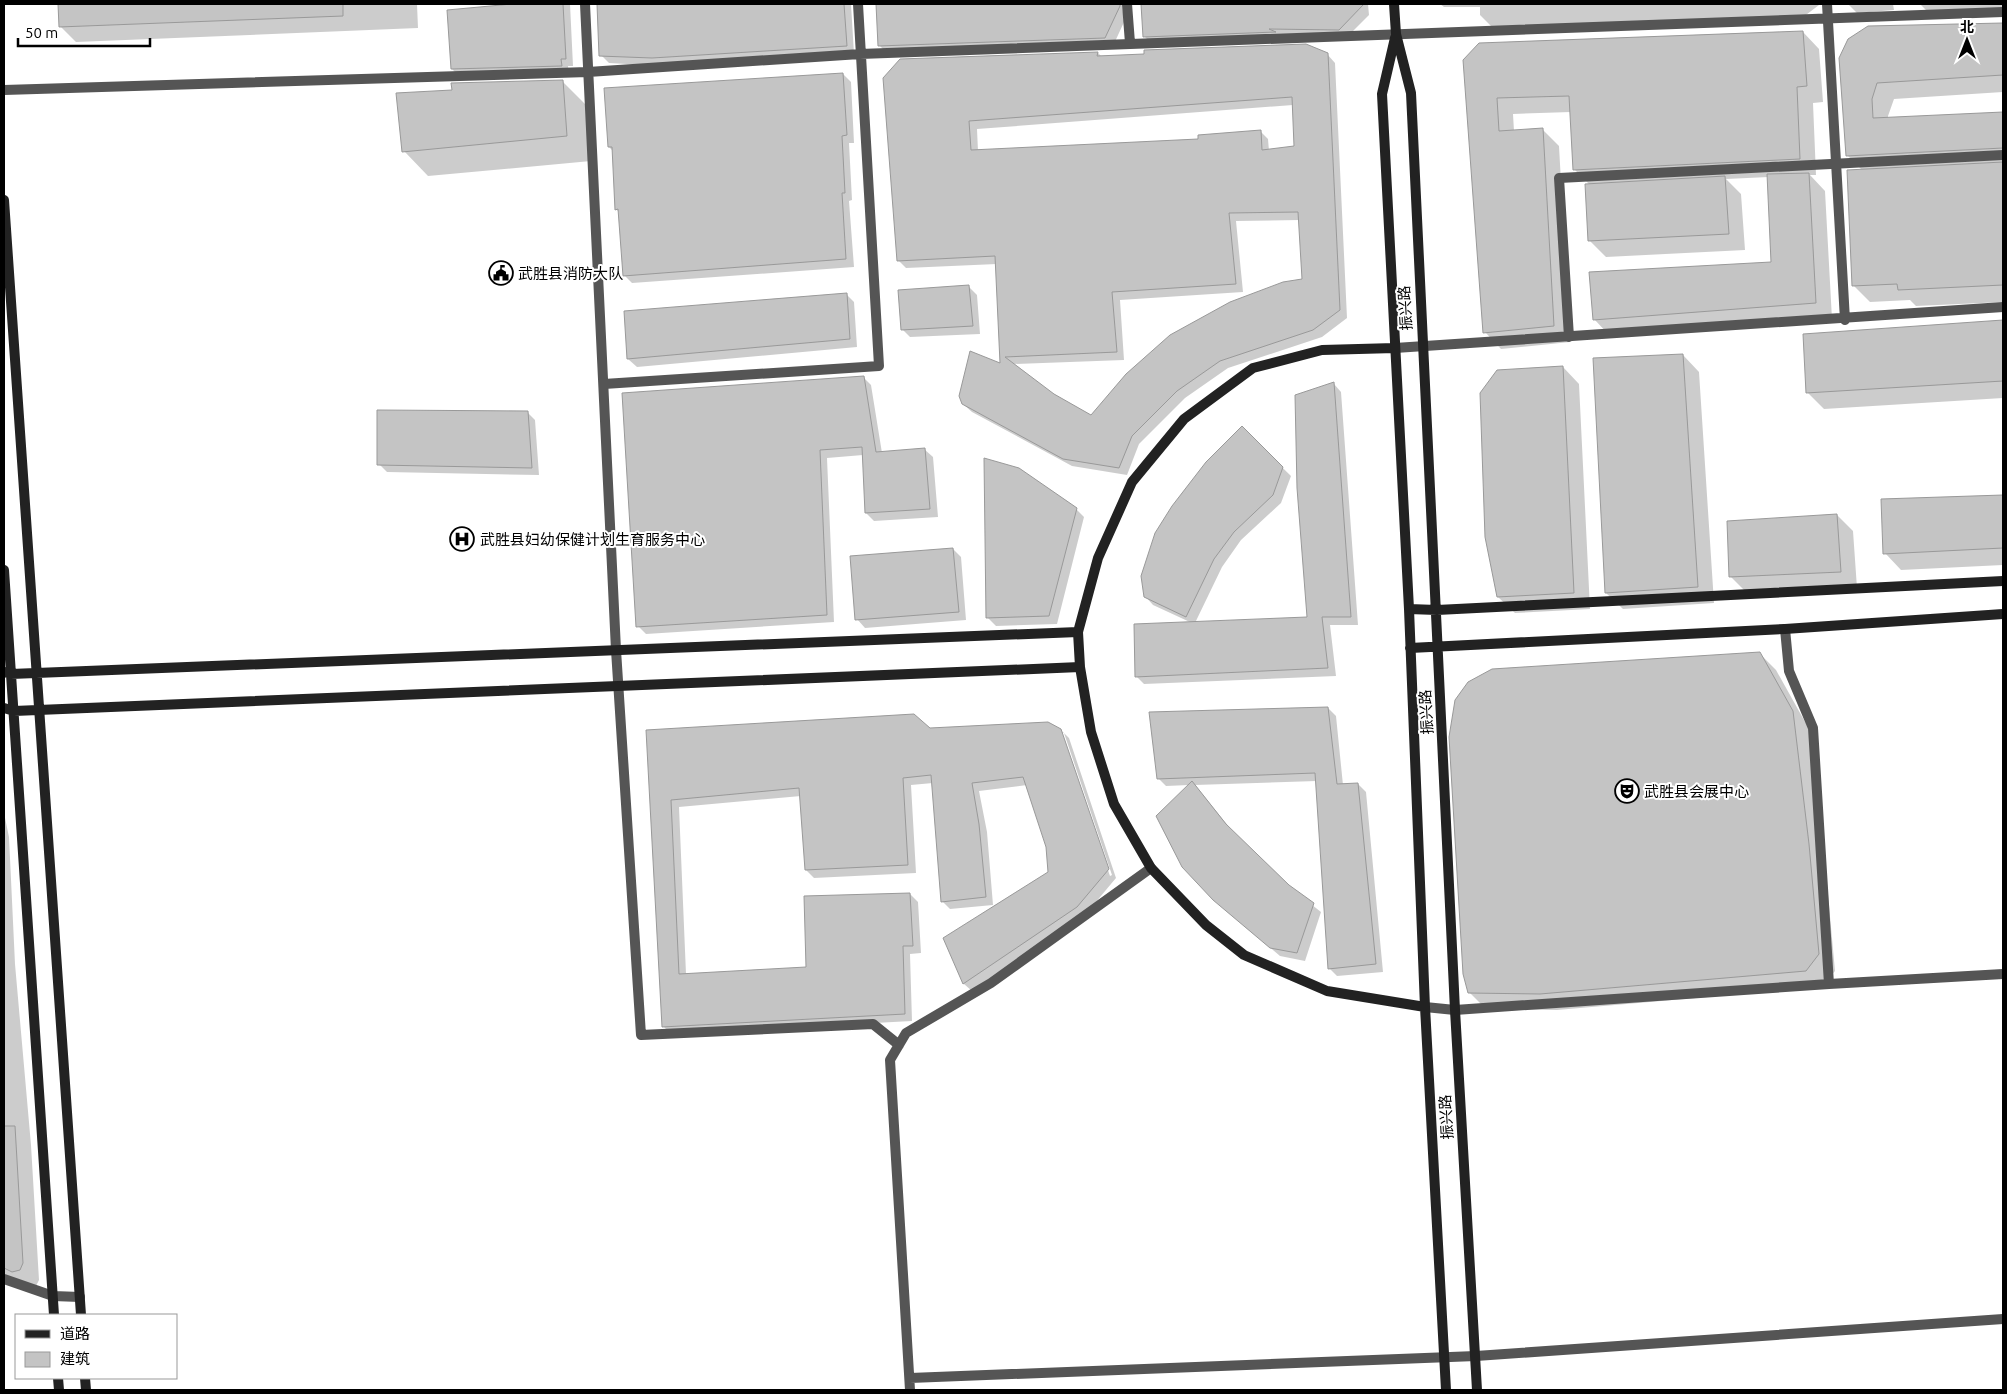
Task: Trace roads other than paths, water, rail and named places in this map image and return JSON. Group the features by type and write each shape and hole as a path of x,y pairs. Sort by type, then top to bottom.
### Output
{"main road":[{"name":"振兴路","path":"1394,4 1396,34 1411,92 1455,1010 1477,1390"},
{"name":"振兴路","path":"1396,34 1382,94 1409,608 1425,1007 1446,1390"},
{"path":"4,200 81,1314"},
{"path":"1395,348 1322,350 1253,368 1184,419 1132,482 1098,558 1078,632 1080,667 1091,732 1114,804 1151,868 1206,925 1244,955 1327,991 1425,1007"},
{"path":"4,570 9,710 54,1314"},
{"path":"1409,608 1437,610 2003,581"},
{"path":"1410,648 1785,629 2003,614"},
{"path":"8,673 1078,632"},
{"path":"9,710 619,688 1080,667"}],"street":[{"path":"585,4 616,650 641,1035 873,1024 899,1045"},
{"path":"604,384 879,366 858,4"},
{"path":"1128,4 1130,43"},
{"path":"1827,4 1845,320"},
{"path":"4,90 588,72 860,54 2003,12"},
{"path":"1569,337 1559,178 2003,155"},
{"path":"1395,348 1845,320 2003,308"},
{"path":"1785,629 1789,671 1813,728 1829,984"},
{"path":"910,1390 890,1060 906,1033 991,983 1151,868"},
{"path":"1425,1007 1455,1010 2003,974"},
{"path":"4,1278 53,1296 80,1297"},
{"path":"910,1378 1026,1371 1476,1356 2003,1319"}],"place":[{"name":"武胜县消防大队","path":"501,273"},
{"name":"武胜县妇幼保健计划生育服务中心","path":"462,539"},
{"name":"武胜县会展中心","path":"1627,791"}]}
